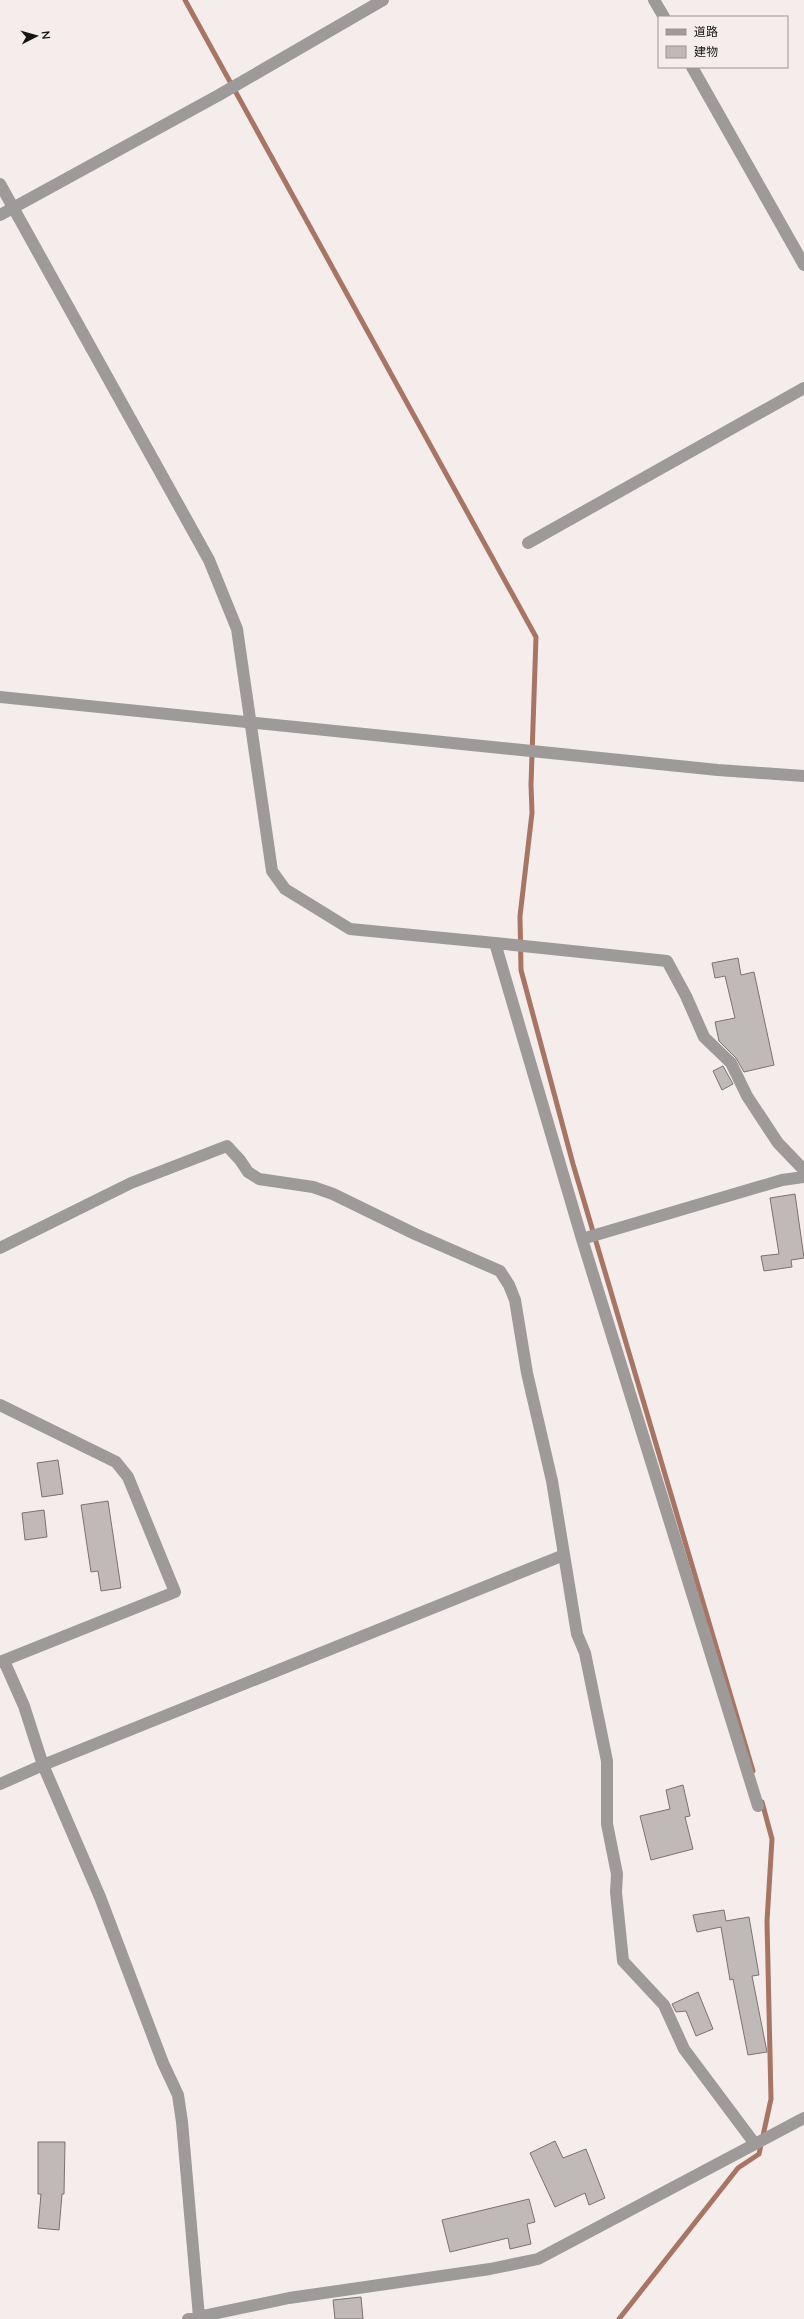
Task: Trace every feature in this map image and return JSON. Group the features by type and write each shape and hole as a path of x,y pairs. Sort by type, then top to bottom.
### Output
{"street":[{"path":"0,215 224,93 382,0"},
{"path":"654,0 663,16"},
{"path":"693,68 804,265"},
{"path":"0,184 209,560 237,629 252,724 272,871 285,889 350,930 531,946 667,961 686,996 704,1037 731,1063 747,1096 778,1143 804,1170"},
{"path":"528,543 804,388"},
{"path":"0,697 252,724 718,770 804,776"},
{"path":"495,943 582,1240 758,1806"},
{"path":"0,1248 132,1183 228,1146 248,1172 259,1178 313,1187 333,1194 415,1234 500,1271 510,1285 515,1300 527,1373 552,1481 577,1634 584,1653 607,1761 608,1831 617,1874 616,1892 623,1961 664,2005 684,2048 755,2144"},
{"path":"582,1240 782,1180 804,1177"},
{"path":"0,1405 116,1462 128,1477 175,1592 2,1662 24,1706 43,1765 100,1897 163,2063 178,2095 182,2122 194,2318 288,2298 490,2269 538,2259 804,2118"},
{"path":"0,1784 43,1765 564,1555"}],"building":[{"path":"738,958 741,975 754,972 774,1065 744,1072 736,1058 719,1041 715,1022 735,1018 725,976 715,978 712,963"},
{"path":"723,1066 733,1084 722,1090 713,1071"},
{"path":"795,1194 804,1258 791,1260 792,1267 764,1271 761,1256 779,1254 770,1198"},
{"path":"58,1460 63,1494 42,1497 37,1463"},
{"path":"108,1501 121,1588 101,1591 98,1571 91,1572 81,1505"},
{"path":"44,1510 47,1537 25,1540 22,1513"},
{"path":"683,1785 690,1816 685,1817 693,1849 651,1860 640,1816 670,1809 666,1790"},
{"path":"724,1910 726,1921 749,1917 759,1975 752,1976 767,2052 748,2055 733,1979 730,1980 721,1927 697,1932 693,1915"},
{"path":"698,1992 713,2029 696,2036 686,2011 676,2012 672,2004"},
{"path":"555,2141 563,2158 586,2149 605,2198 589,2205 585,2193 555,2207 530,2153"},
{"path":"38,2142 65,2142 64,2194 62,2194 59,2230 38,2228 41,2194 38,2194"},
{"path":"529,2199 535,2222 527,2224 531,2244 510,2249 508,2238 450,2252 442,2220"},
{"path":"361,2297 363,2319 335,2319 333,2300"}],"waterway":[{"path":"185,0 536,637 531,785 532,813 520,916 521,970 573,1164 753,1771"},
{"path":"619,2319 738,2168 759,2154 771,2099 767,1921 772,1839 762,1802"}]}
